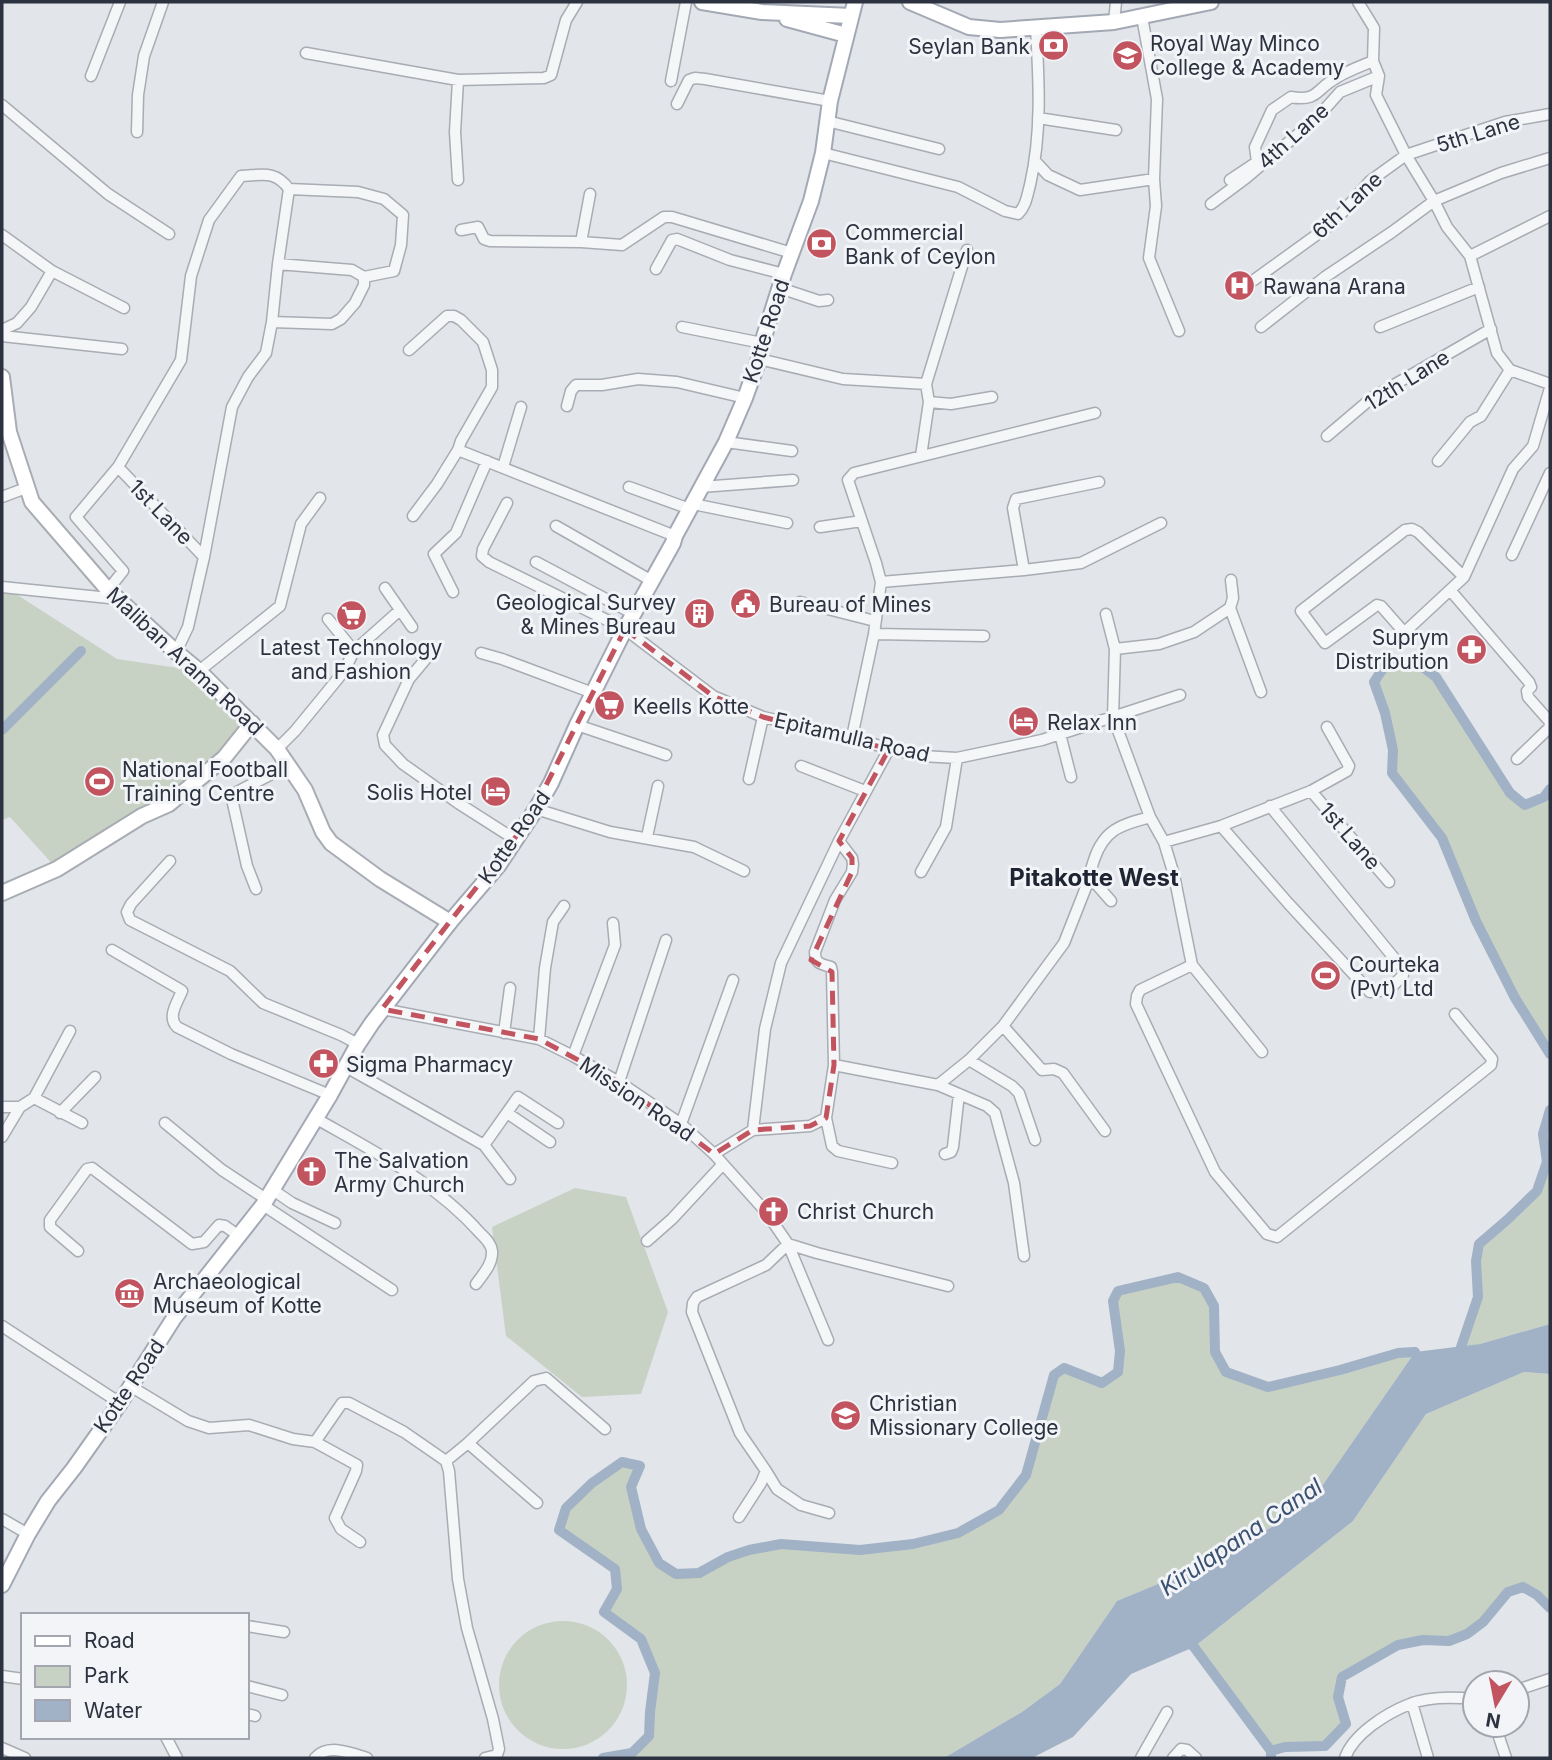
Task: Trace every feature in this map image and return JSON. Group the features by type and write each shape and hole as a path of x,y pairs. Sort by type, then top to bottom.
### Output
{"main road":[{"path":"702,2 762,12 846,35"},
{"path":"910,2 969,27 1000,30 1114,22 1211,2"},
{"path":"762,12 853,9"},
{"name":"Kotte Road","path":"2,1585 48,1501 120,1403 174,1318 267,1198 358,1044 450,922 498,866 551,783 625,629 726,442 745,398 784,274 811,201 823,153 830,102 853,9"},
{"name":"Maliban Arama Road","path":"2,377 9,432 32,502 113,594 198,671 277,749 304,790 323,832 331,843 380,879 450,922"},
{"path":"2,893 57,870 142,816 169,804 224,758 252,723"}],"street":[{"path":"91,76 120,2"},
{"path":"137,132 138,94 144,56 163,2"},
{"path":"306,53 458,80 544,78 551,75 566,20 577,2"},
{"path":"671,81 686,2"},
{"path":"1114,22 1116,2"},
{"path":"1358,2 1374,28 1373,61 1378,76 1376,94 1406,155 1447,227 1470,256 1497,353 1510,370 1550,386 1532,446 1513,469 1464,578 1407,630 1403,631 1381,606 1377,606 1325,643 1301,611 1405,530 1419,532 1464,578"},
{"path":"1142,17 1157,99 1154,179 1156,206 1149,258 1179,331"},
{"path":"823,153 958,187 1005,211 1018,214 1024,207 1035,161 1040,90 1036,28"},
{"path":"1230,180 1257,162 1255,147 1272,110 1291,97 1304,100 1318,93 1334,79 1373,61"},
{"name":"4th Lane","path":"1211,204 1317,119 1340,92 1378,76"},
{"path":"677,104 689,80 695,78 830,102"},
{"path":"458,80 455,132 458,180"},
{"path":"2,105 108,194 169,234"},
{"name":"5th Lane","path":"1406,155 1505,122 1550,114"},
{"path":"1038,118 1115,130"},
{"path":"827,121 939,149"},
{"name":"6th Lane","path":"1254,280 1333,223 1370,181 1406,155"},
{"path":"1261,327 1325,277 1434,201 1501,173 1550,158"},
{"path":"1035,161 1048,175 1080,190 1154,179"},
{"path":"2,587 113,594 123,571 76,517 118,467 181,360 191,276 209,220 242,176 271,174 282,180 289,189 266,353 248,377 232,407 188,627 176,652"},
{"path":"278,264 352,270 364,277 394,271 401,245 402,215 384,199 358,192 289,189"},
{"path":"581,242 590,194"},
{"path":"1470,256 1550,216"},
{"path":"461,230 478,227 484,239 490,241 622,245 664,217 792,253"},
{"path":"2,236 52,271 124,308"},
{"path":"656,269 668,245 677,239 730,260 784,274"},
{"path":"921,456 929,402 926,384 967,250"},
{"path":"2,330 17,323 31,306 52,271"},
{"path":"272,322 332,324 341,319 355,303 364,285 364,277"},
{"path":"1380,327 1479,287"},
{"path":"780,288 819,301 828,300"},
{"path":"410,350 447,316 454,316 483,342 492,370 492,387 458,450 413,516"},
{"path":"682,327 762,343"},
{"name":"12th Lane","path":"1328,436 1373,397 1491,329"},
{"path":"2,336 122,349"},
{"path":"759,359 843,379 926,384"},
{"path":"1438,461 1470,422 1481,416 1510,370"},
{"path":"567,406 571,391 576,386 638,379 677,382 745,398"},
{"path":"929,402 951,404 992,397"},
{"path":"503,467 521,407"},
{"path":"852,737 874,634 881,582 848,480 853,474 1095,412"},
{"path":"726,442 792,451"},
{"path":"458,450 675,536"},
{"path":"453,592 434,554 456,533 487,461"},
{"name":"1st Lane","path":"118,467 204,557"},
{"path":"1512,555 1550,473"},
{"path":"701,487 793,480"},
{"path":"1024,570 1013,508 1016,499 1099,482"},
{"path":"629,487 692,507 787,523"},
{"path":"2,497 26,488"},
{"path":"198,671 280,606 301,524 320,498"},
{"name":"Epitamulla Road","path":"507,503 483,549 482,556 489,562 625,629 713,696 764,717 852,737 889,749 922,756 957,758 1042,740 1180,695"},
{"path":"820,527 862,521"},
{"path":"881,582 1082,563 1161,523"},
{"path":"556,526 652,581"},
{"path":"536,562 634,614"},
{"path":"1231,580 1233,597 1230,608 1261,692"},
{"path":"385,588 412,627"},
{"path":"1450,590 1529,682 1531,687 1527,691 1528,697 1550,723 1549,728 1517,759"},
{"path":"800,602 875,621"},
{"path":"1115,649 1159,644 1194,632 1230,608"},
{"path":"277,749 344,671 354,651 400,610"},
{"path":"1106,614 1115,649 1113,717 1150,817 1164,842 1192,965 1262,1052"},
{"path":"328,619 354,651"},
{"path":"874,634 984,636"},
{"path":"434,649 409,679 383,735 385,745 403,764 516,840"},
{"path":"481,653 593,693"},
{"path":"749,779 764,717"},
{"path":"577,725 666,755"},
{"path":"1164,842 1221,825 1311,791 1347,771 1349,766 1328,727"},
{"path":"1060,734 1071,777"},
{"path":"753,1130 765,1029 781,963 839,841 889,749"},
{"path":"921,872 946,827 957,758"},
{"path":"256,889 247,866 233,794 289,765"},
{"path":"801,766 865,791"},
{"path":"647,837 658,786"},
{"name":"1st Lane","path":"1311,791 1390,881"},
{"path":"1221,825 1288,904 1370,992 1389,990 1403,975 1403,969 1270,806"},
{"path":"536,808 610,832 694,847 744,871"},
{"path":"938,1085 969,1060 1003,1026 1064,943 1090,877 1098,846 1108,833 1123,824 1150,817"},
{"path":"839,841 852,858 852,872 835,900 814,953 817,962 831,967 832,972 834,1065 826,1118 832,1146 838,1151 892,1163"},
{"path":"170,861 131,904 127,912 130,920 230,971 263,1003 358,1044"},
{"path":"1090,877 1111,901"},
{"path":"539,1039 545,968 553,922 564,906"},
{"path":"573,1056 615,945 613,923"},
{"path":"619,1082 666,940"},
{"path":"112,950 182,991 172,1017 177,1027 230,1054 330,1095"},
{"path":"1192,965 1140,990 1136,1004 1215,1172 1267,1234 1277,1237 1491,1065 1492,1059 1455,1014"},
{"path":"681,1124 733,980"},
{"path":"504,1033 510,988"},
{"name":"Mission Road","path":"382,1009 539,1039 619,1082 681,1124 714,1154 766,1212 788,1244 828,1340"},
{"path":"1003,1026 1042,1070 1054,1069 1063,1073 1105,1131"},
{"path":"2,1137 20,1107 34,1098 70,1031"},
{"path":"969,1060 1019,1093 1035,1140"},
{"path":"834,1065 938,1085 987,1106 995,1113 1014,1183 1024,1256"},
{"path":"346,1067 484,1145 510,1179"},
{"path":"60,1112 95,1077"},
{"path":"945,1154 951,1152 953,1147 959,1094"},
{"path":"484,1145 518,1097 558,1123"},
{"path":"34,1098 82,1123"},
{"path":"2,1107 20,1107"},
{"path":"507,1113 550,1142"},
{"path":"315,1118 394,1163 434,1191 470,1222 490,1244 492,1252 490,1264 476,1284"},
{"path":"714,1154 753,1130 810,1126 826,1118"},
{"path":"165,1123 222,1170 267,1198 392,1290"},
{"path":"647,1241 673,1219 723,1164"},
{"path":"78,1251 50,1227 50,1220 87,1169 92,1168 192,1244 204,1242 219,1225 239,1236"},
{"path":"267,1198 292,1203 335,1223"},
{"path":"829,1513 801,1504 777,1489 740,1433 692,1312 693,1303 697,1297 766,1265 788,1244 948,1286"},
{"path":"2,1326 120,1403"},
{"path":"446,1461 534,1381 546,1378 605,1429"},
{"path":"130,1386 188,1421 209,1429 249,1425 293,1439 315,1442 357,1465 335,1518 341,1529 360,1542"},
{"path":"315,1442 345,1402 404,1432 446,1461 458,1579 467,1628 499,1749 497,1755 485,1758"},
{"path":"468,1443 537,1503"},
{"path":"739,1517 766,1471"},
{"path":"2,1518 28,1535"},
{"path":"248,1626 284,1632"},
{"path":"2,1676 21,1679"},
{"path":"1531,1685 1550,1679"},
{"path":"248,1686 282,1695"},
{"path":"1345,1758 1369,1726 1412,1703 1449,1697 1461,1698"},
{"path":"1412,1703 1428,1758"},
{"path":"1141,1758 1167,1712"},
{"path":"167,1739 177,1758"},
{"path":"1500,1739 1506,1758"},
{"path":"2,1748 25,1758"},
{"path":"1174,1758 1181,1749 1187,1750 1196,1758"},
{"path":"315,1758 320,1753 331,1750 367,1758"}],"highlighted area":[{"path":"625,629 713,696 763,717 889,749 839,841 852,858 852,872 811,960 832,972 834,1065 826,1118 810,1126 753,1130 714,1154 619,1082 539,1039 382,1009 528,821"}],"green space":[{"name":"National Football Training Centre","path":"2,587 117,659 199,671 252,723 169,804 57,869 10,817 2,820"},
{"path":"1412,659 1436,677 1510,793 1525,805 1543,797 1550,789 1550,1054 1515,998 1476,921 1442,838 1392,773 1393,749 1385,713 1374,682 1384,667"},
{"path":"1550,1110 1550,1324 1461,1347 1478,1297 1476,1261 1479,1244 1537,1191 1547,1162 1543,1134"},
{"path":"575,1188 626,1197 668,1312 641,1394 582,1397 506,1336 492,1227"},
{"path":"1178,1277 1204,1288 1214,1306 1215,1352 1226,1371 1268,1387 1398,1353 1415,1352 1322,1486 1272,1527 1204,1565 1117,1601 1060,1684 1022,1712 944,1758 603,1758 632,1753 649,1736 655,1673 641,1639 604,1612 616,1589 615,1569 559,1530 566,1508 592,1483 622,1462 640,1466 631,1487 641,1529 659,1563 676,1574 699,1573 728,1557 781,1544 860,1550 913,1544 958,1533 999,1510 1026,1475 1054,1375 1064,1368 1102,1382 1118,1372 1120,1351 1113,1301 1118,1291"},
{"path":"1524,1372 1550,1374 1550,1608 1537,1595 1523,1587 1508,1592 1483,1622 1467,1634 1449,1641 1423,1640 1398,1645 1342,1677 1338,1697 1346,1724 1325,1746 1285,1747 1271,1751 1194,1647 1353,1521 1426,1414"},
{"path":"563,1621 588,1626 608,1640 622,1660 627,1685 622,1710 608,1730 588,1744 563,1749 538,1744 518,1730 504,1710 499,1685 504,1660 518,1640 538,1626"}],"water":[{"path":"1550,1324 1550,1374 1524,1372 1426,1414 1353,1521 1194,1647 1131,1674 1073,1737 1032,1758 944,1758 1022,1712 1060,1684 1117,1601 1204,1565 1272,1527 1322,1486 1415,1352 1480,1344"}],"waterway":[{"path":"2,730 81,651"},
{"path":"1550,789 1544,797 1525,805 1510,793 1436,677 1412,659 1384,667 1374,682 1385,713 1393,750 1392,773 1442,838 1476,921 1515,998 1550,1054"},
{"path":"1461,1347 1478,1297 1476,1261 1479,1244 1537,1191 1547,1162 1543,1134 1550,1110"},
{"path":"603,1758 632,1753 649,1736 655,1673 641,1639 604,1612 617,1589 615,1569 559,1530 566,1508 592,1483 622,1462 640,1466 631,1487 641,1529 659,1563 676,1574 699,1573 728,1557 781,1544 860,1550 913,1544 958,1533 999,1510 1026,1475 1054,1375 1064,1368 1102,1383 1118,1372 1120,1351 1113,1301 1118,1291 1178,1277 1204,1288 1214,1306 1215,1352 1226,1372 1268,1387 1398,1353 1415,1352"},
{"path":"1271,1758 1271,1751 1285,1747 1325,1746 1346,1724 1338,1697 1342,1677 1398,1645 1423,1640 1449,1641 1467,1634 1483,1622 1508,1592 1523,1587 1537,1595 1550,1608"},
{"path":"1187,1641 1271,1751"}],"place":[{"name":"Seylan Bank","path":"1053,46"},
{"name":"Royal Way Minco College & Academy","path":"1127,55"},
{"name":"Commercial Bank of Ceylon","path":"822,244"},
{"name":"Rawana Arana","path":"1240,286"},
{"name":"Bureau of Mines","path":"746,604"},
{"name":"Geological Survey & Mines Bureau","path":"699,614"},
{"name":"Latest Technology and Fashion","path":"351,615"},
{"name":"Suprym Distribution","path":"1472,649"},
{"name":"Keells Kotte","path":"610,706"},
{"name":"Relax Inn","path":"1024,722"},
{"name":"National Football Training Centre","path":"99,781"},
{"name":"Solis Hotel","path":"495,792"},
{"name":"Courteka (Pvt) Ltd","path":"1326,976"},
{"name":"Sigma Pharmacy","path":"323,1064"},
{"name":"The Salvation Army Church","path":"311,1172"},
{"name":"Christ Church","path":"774,1211"},
{"name":"Archaeological Museum of Kotte","path":"130,1293"},
{"name":"Christian Missionary College","path":"846,1415"}],"district":[{"name":"Pitakotte West","path":"1094,877"}],"water label":[{"name":"Kirulapana Canal","path":"1241,1537"}]}
